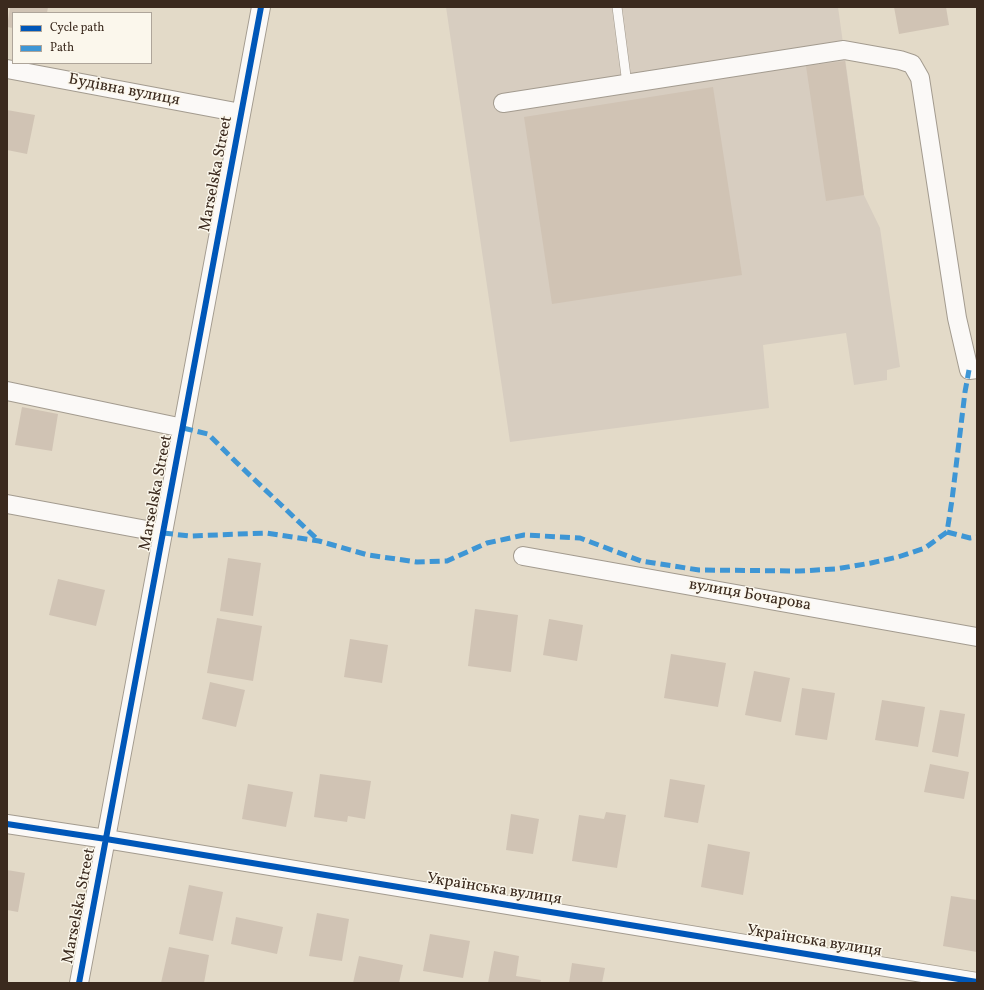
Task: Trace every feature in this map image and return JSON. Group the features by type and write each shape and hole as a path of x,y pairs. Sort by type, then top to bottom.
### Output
{"street":[{"name":"Marselska Street","path":"79,983 261,7"},
{"path":"503,103 844,50 900,60 912,64 920,78 957,318 969,370 977,369"},
{"name":"Будівна вулиця","path":"7,69 241,113"},
{"path":"7,390 183,428"},
{"path":"7,504 163,533"},
{"name":"вулиця Бочарова","path":"523,556 977,636"},
{"name":"Українська вулиця","path":"7,824 977,982"}],"lane":[{"path":"618,7 627,84"}],"shaded area":[{"path":"446,7 838,7 864,195 880,228 900,367 887,370 887,380 854,385 846,333 763,345 769,408 510,442"}],"building":[{"path":"10,7 48,7 47,12 12,12 12,28 7,27"},
{"path":"894,7 946,7 949,25 899,34"},
{"path":"845,61 864,195 826,201 806,66"},
{"path":"713,87 742,275 552,304 524,117"},
{"path":"7,110 35,115 27,154 7,150"},
{"path":"22,407 58,414 52,451 15,445"},
{"path":"228,558 261,563 253,616 220,611"},
{"path":"58,579 105,590 96,626 49,615"},
{"path":"475,609 518,615 511,672 468,666"},
{"path":"217,618 262,626 253,681 207,673"},
{"path":"549,619 583,625 577,661 543,655"},
{"path":"350,639 388,645 382,683 344,677"},
{"path":"671,654 726,663 718,707 664,698"},
{"path":"754,671 790,678 781,722 745,715"},
{"path":"210,682 245,690 236,727 202,719"},
{"path":"802,688 835,693 827,740 795,735"},
{"path":"882,700 925,707 918,747 875,740"},
{"path":"940,710 965,714 958,757 932,752"},
{"path":"930,764 969,772 964,799 924,792"},
{"path":"320,774 371,781 365,819 348,816 347,822 314,817"},
{"path":"670,779 705,785 698,823 664,817"},
{"path":"248,784 293,792 286,827 242,819"},
{"path":"606,812 626,815 617,868 572,861 579,815 604,819"},
{"path":"511,814 539,819 533,854 506,850"},
{"path":"708,844 750,852 743,895 701,887"},
{"path":"7,870 25,873 18,912 7,910"},
{"path":"189,885 223,892 213,941 179,934"},
{"path":"951,896 977,900 977,952 943,946"},
{"path":"317,913 349,919 342,961 309,956"},
{"path":"236,917 283,927 277,954 231,944"},
{"path":"430,934 470,941 463,978 423,971"},
{"path":"169,947 209,955 204,983 161,983"},
{"path":"494,951 519,956 516,976 541,980 540,983 488,983"},
{"path":"359,956 403,965 399,983 353,983"},
{"path":"572,963 605,968 602,983 569,983"}],"marked path":[{"path":"163,533 190,536 266,533 319,541 368,555 417,562 447,561 487,543 524,535 580,538 641,561 699,570 799,571 836,569 871,563 898,557 925,548 947,532 969,370"},
{"path":"183,428 208,434 319,541"},
{"path":"947,532 970,538 977,537"}],"cycle path":[{"path":"79,983 261,7"},
{"path":"7,824 977,982"}]}
